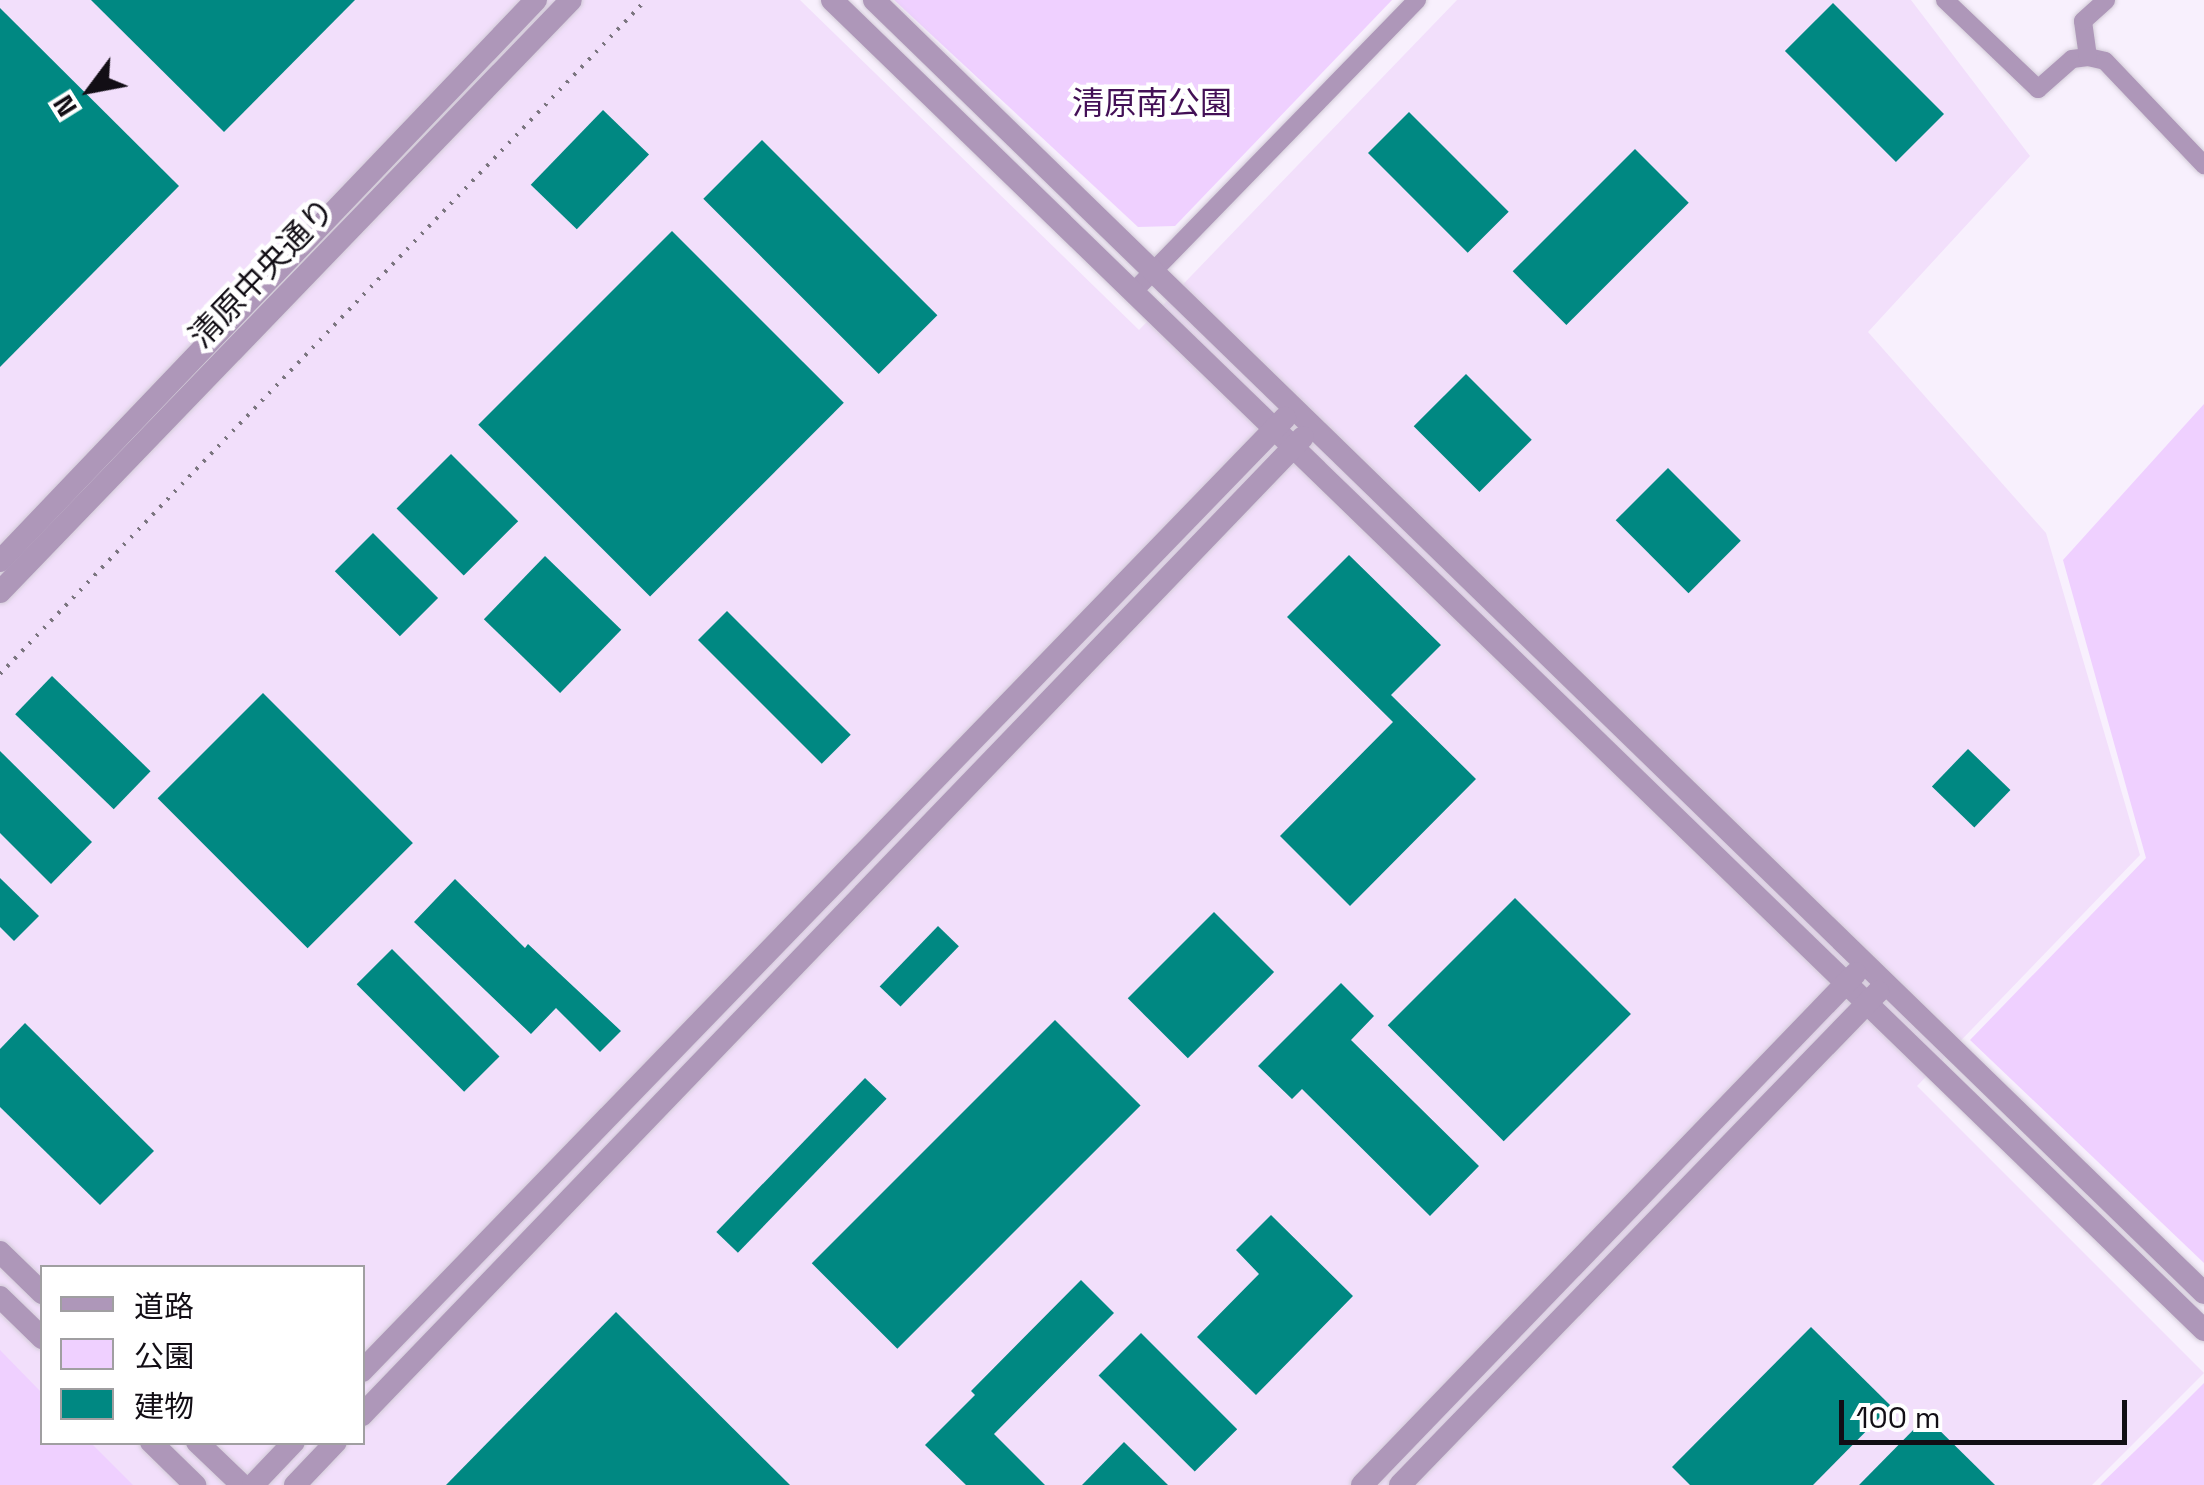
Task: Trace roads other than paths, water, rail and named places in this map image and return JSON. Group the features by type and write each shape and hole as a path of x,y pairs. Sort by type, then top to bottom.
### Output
{"street":[{"name":"清原中央通り","path":"0,561 536,0"},
{"name":"清原中央通り","path":"0,592 571,0"},
{"path":"832,0 1295,446 1876,994 2204,1294"},
{"path":"874,0 1293,409 1855,974"},
{"path":"1134,291 1417,0"},
{"path":"1944,0 2038,89 2072,60 2088,56 2105,61 2204,166"},
{"path":"2088,56 2083,21 2106,0"},
{"path":"365,1369 1293,409"},
{"path":"365,1411 1312,428"},
{"path":"1362,1485 1855,974"},
{"path":"1876,994 2204,1330"},
{"path":"1400,1485 1876,994"},
{"path":"0,1252 40,1291"},
{"path":"0,1296 40,1336"},
{"path":"154,1445 195,1485"},
{"path":"201,1445 242,1485"},
{"path":"253,1485 291,1445"},
{"path":"295,1485 333,1445"}],"park label":[{"name":"清原南公園","path":"1152,103"}]}
